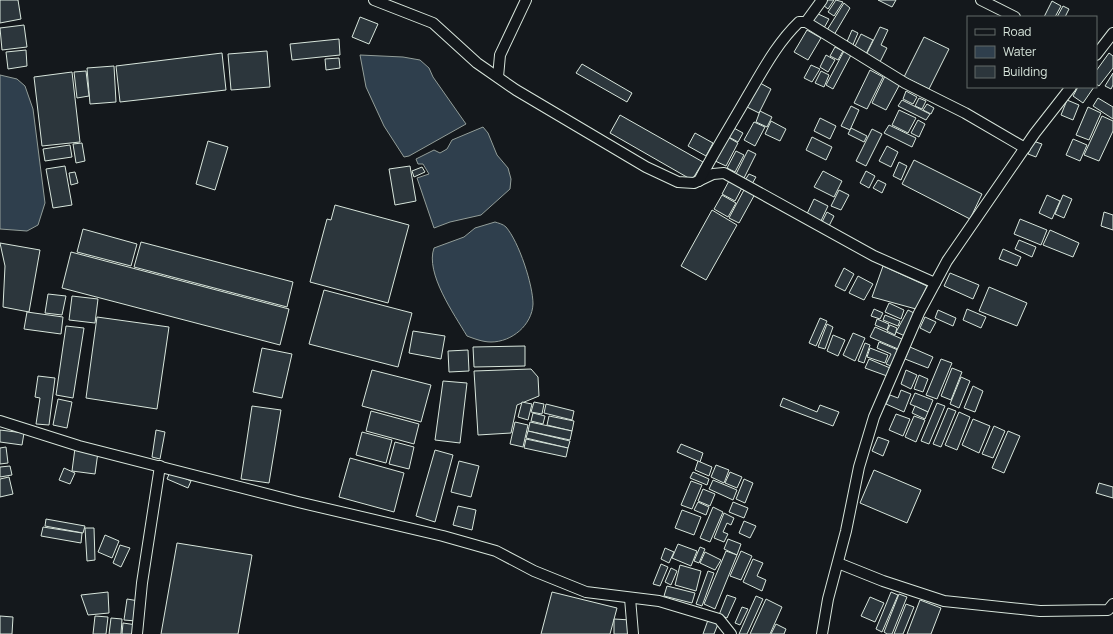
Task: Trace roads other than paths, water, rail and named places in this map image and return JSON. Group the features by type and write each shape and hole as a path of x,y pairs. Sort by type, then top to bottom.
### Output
{"street":[{"path":"374,0 433,23 477,62 498,77 549,110 646,167 678,182 694,183 713,174 724,173 874,256 935,283"},
{"path":"498,77 500,55 526,0"},
{"path":"806,22 822,0"},
{"path":"981,0 1013,16"},
{"path":"699,181 723,137 772,55 788,32 799,22 806,22 905,83 965,113 1025,148"},
{"path":"1097,54 1113,34"},
{"path":"822,634 828,599 846,531 859,467 874,417 919,313 947,261 1025,148 1070,88"},
{"path":"0,421 79,446 298,502 451,538 496,551 534,571 586,592 659,601 719,619 731,634"},
{"path":"137,634 142,583 160,466"},
{"path":"838,563 883,581 944,601 1040,611 1108,610 1113,604"},
{"path":"630,598 633,634"}],"water":[{"path":"360,55 403,57 420,60 429,68 433,77 466,124 409,156 404,157 384,126 366,87"},
{"path":"0,75 17,79 25,86 33,109 45,203 38,225 27,231 0,229"},
{"path":"483,127 488,133 497,155 508,168 511,179 510,189 481,215 450,222 434,228 417,178 429,174 423,164 418,164 416,159 434,150 440,153 447,149 452,140"},
{"path":"495,222 506,227 516,243 528,275 533,304 529,319 520,331 506,339 488,342 467,336 442,293 437,281 432,258 434,248 464,237 475,228"}]}
